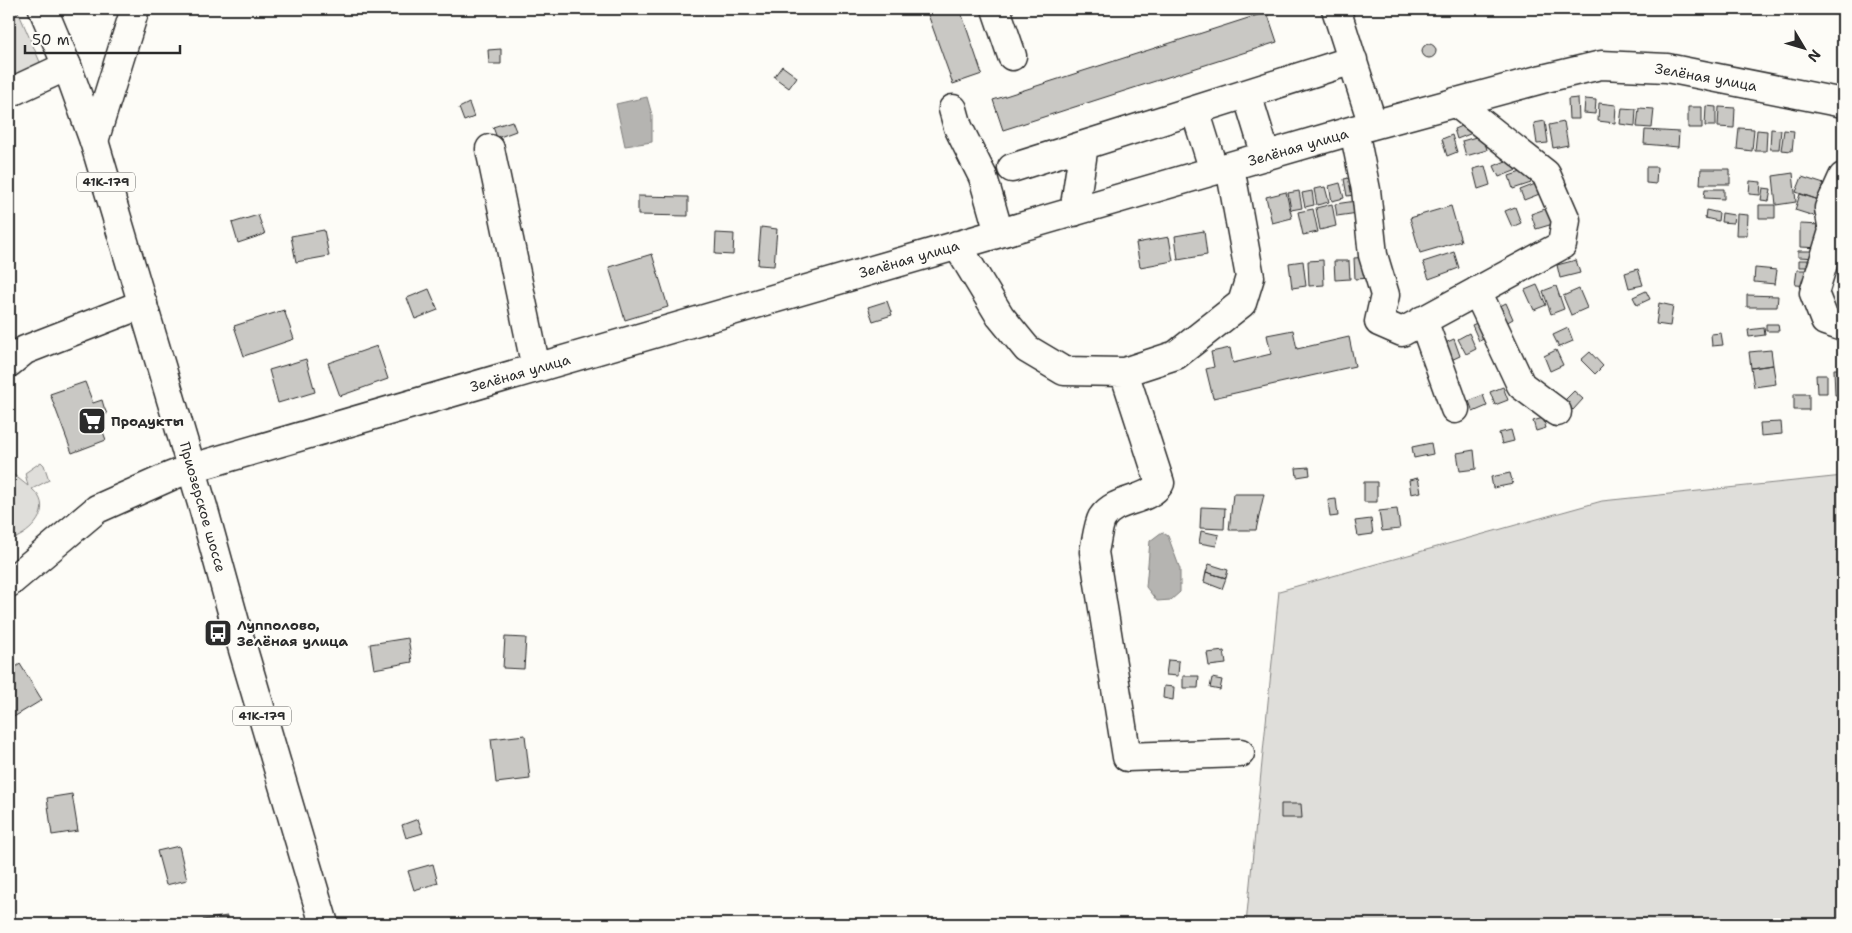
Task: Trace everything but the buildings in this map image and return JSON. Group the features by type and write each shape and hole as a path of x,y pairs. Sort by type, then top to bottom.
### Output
{"street":[{"name":"Приозерское шоссе","path":"43,9 67,66 94,141 192,468 236,626 324,924"},
{"path":"94,141 135,9"},
{"path":"996,9 1012,56"},
{"path":"1336,9 1353,60 1364,128 1366,190 1373,255 1385,295 1379,322 1402,332 1562,245 1566,220 1546,174 1455,102"},
{"path":"1012,168 1353,60"},
{"name":"Зелёная улица","path":"9,583 97,509 192,468 957,245 1455,102 1542,79 1601,65 1667,68 1843,103"},
{"path":"9,94 67,66"},
{"path":"1247,94 1266,156"},
{"path":"953,109 958,127 983,176 999,233"},
{"path":"957,245 1000,316 1027,348 1064,371 1124,372 1176,355 1242,303 1250,277 1222,169 1195,110"},
{"path":"1074,212 1084,145"},
{"path":"490,149 536,368"},
{"path":"1843,177 1829,208 1833,231 1814,293 1825,321 1843,327"},
{"path":"1476,291 1521,385 1557,412"},
{"path":"9,362 25,350 143,304"},
{"path":"1423,320 1455,409"},
{"path":"1124,372 1160,483 1155,492 1114,506 1102,519 1094,552 1127,757 1240,753"}],"shaded area":[{"path":"9,9 17,9 40,62 38,67 9,81"},
{"path":"647,97 652,115 652,142 625,146 616,104"},
{"path":"41,462 44,465 49,480 32,489 41,503 41,510 30,529 16,538 9,535 9,471 28,486 25,473"},
{"path":"1843,476 1843,924 1246,924 1279,591 1602,501"},
{"path":"1162,532 1168,536 1180,569 1180,592 1171,600 1157,601 1146,587 1150,541"}],"place":[{"name":"Продукты","path":"92,421"},
{"name":"Лупполово, Зелёная улица","path":"218,633"}]}
